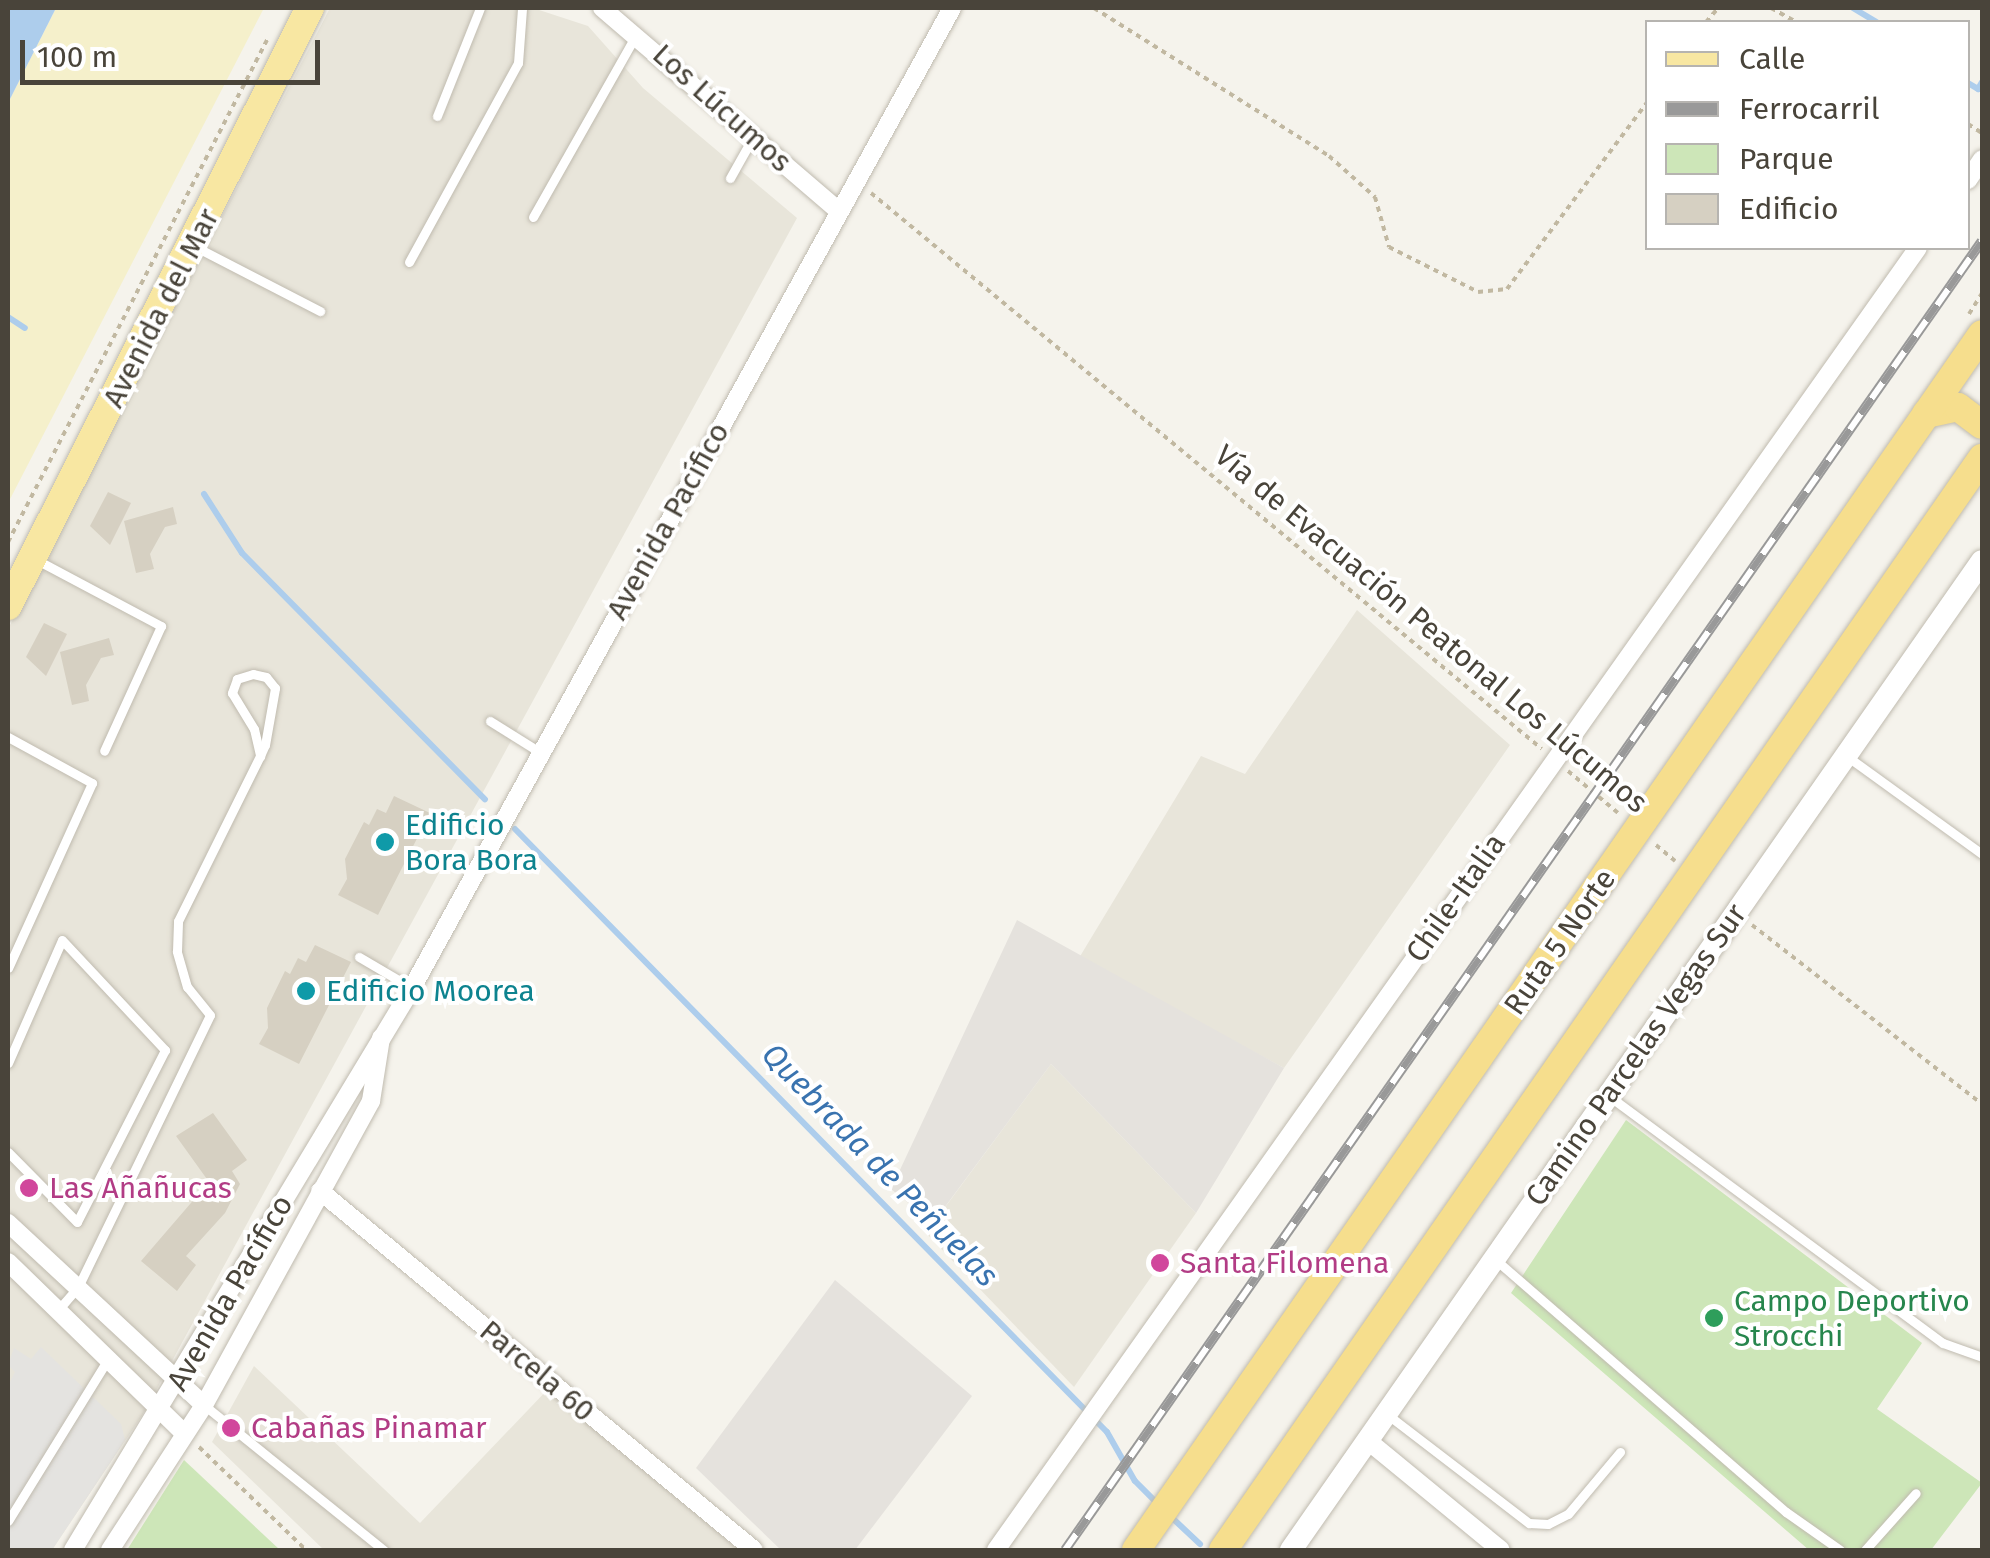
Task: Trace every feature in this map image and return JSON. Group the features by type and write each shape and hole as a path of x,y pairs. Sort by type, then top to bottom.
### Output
{"highway":[{"name":"Ruta 5 Norte","path":"1136,1550 1926,414 1977,321"},
{"path":"1926,414 1958,407 1982,426"},
{"path":"1222,1550 1982,458"}],"main road":[{"name":"Avenida del Mar","path":"8,606 194,246 310,8"}],"street":[{"name":"Los Lúcumos","path":"602,8 637,33 839,212"},
{"name":"Avenida Pacífico","path":"74,1550 162,1412 382,1032 412,988 538,750 952,8"},
{"name":"Chile-Italia","path":"996,1550 1917,250"},
{"name":"Camino Parcelas Vegas Sur","path":"1291,1550 1982,561"},
{"name":"Avenida Pacífico","path":"110,1550 204,1406 371,1101 382,1032"},
{"name":"Parcela 60","path":"320,1191 754,1550"},
{"path":"8,1223 204,1406"},
{"path":"8,1262 184,1433"},
{"path":"1367,1440 1501,1550"}],"lane":[{"path":"437,116 480,8"},
{"path":"409,262 518,63 522,8"},
{"path":"532,217 637,33"},
{"path":"730,178 754,136"},
{"path":"194,246 320,311"},
{"path":"33,558 161,626 104,751"},
{"path":"58,1310 78,1287 210,1015 187,987 177,951 178,921 260,756 275,688 266,677 253,674 237,679 232,693 254,730 260,756"},
{"path":"490,721 538,750"},
{"path":"8,737 92,783 8,968"},
{"path":"1845,755 1982,854"},
{"path":"8,1062 62,940 165,1050 77,1222 8,1152"},
{"path":"359,957 412,988"},
{"path":"1606,1095 1943,1343 1982,1357"},
{"path":"1494,1258 1786,1512 1840,1550"},
{"path":"8,1520 110,1357"},
{"path":"204,1406 384,1550"},
{"path":"1385,1414 1530,1523 1548,1524 1568,1514 1620,1452"},
{"path":"1865,1550 1916,1493"}],"path":[{"path":"1094,8 1329,156 1375,197 1388,248 1478,292 1507,289 1645,105"},
{"path":"8,542 273,33"},
{"name":"Vía de Evacuación Peatonal Los Lúcumos","path":"856,181 1691,875"},
{"path":"1977,321 1982,293"},
{"path":"1735,912 1982,1104"},
{"path":"184,1433 306,1550"}],"shaded area":[{"path":"330,8 533,8 588,26 643,88 797,218 143,1414 52,1550 8,1550 8,629"},
{"path":"1357,610 1510,745 1284,1068 1079,958 1201,756 1245,774"},
{"path":"1017,920 1284,1068 1196,1213 1051,1064 933,1223 891,1189"},
{"path":"1051,1064 1196,1213 1074,1387 926,1233"},
{"path":"835,1280 972,1396 855,1550 781,1550 696,1468"},
{"path":"41,1347 121,1424 125,1440 52,1550 8,1550 8,1386 15,1372 8,1365 14,1348 31,1359"},
{"path":"254,1366 420,1523 549,1388 739,1550 324,1550 212,1442"}],"green space":[{"name":"Campo Deportivo Strocchi","path":"1626,1120 1922,1343 1877,1409 1982,1483 1931,1550 1809,1550 1511,1293"},
{"path":"184,1460 280,1550 127,1550"}],"sand":[{"path":"56,8 264,8 8,503 8,103"}],"water":[{"path":"8,8 56,8 8,103"}],"building":[{"path":"108,492 131,503 110,545 90,526"},
{"path":"173,507 177,524 165,527 150,554 154,569 136,573 124,521"},
{"path":"44,623 67,634 46,676 26,657"},
{"path":"109,638 114,655 101,658 86,685 89,701 72,705 60,652"},
{"name":"Edificio Bora Bora","path":"394,796 430,813 378,915 338,895 347,879 345,859 364,822 369,825 377,809 386,813"},
{"name":"Edificio Moorea","path":"315,945 351,962 299,1064 259,1044 268,1028 267,1008 285,971 290,974 298,958 306,962"},
{"path":"213,1113 247,1160 232,1171 240,1184 225,1213 186,1256 196,1265 177,1291 141,1261 209,1182 176,1136"}],"waterway":[{"path":"1853,8 1873,20"},
{"path":"1970,84 1978,89 1982,82"},
{"path":"8,317 25,328"},
{"name":"Quebrada de Peñuelas","path":"204,494 242,553 485,799"},
{"name":"Quebrada de Peñuelas","path":"515,829 1107,1432 1135,1481 1159,1505"},
{"name":"Quebrada de Peñuelas","path":"1168,1514 1200,1544"}],"railway":[{"path":"1065,1550 1982,241"}],"place":[{"name":"Edificio Bora Bora","path":"385,842"},
{"name":"Edificio Moorea","path":"306,991"},
{"name":"Las Añañucas","path":"29,1188"},
{"name":"Santa Filomena","path":"1160,1263"},
{"name":"Campo Deportivo Strocchi","path":"1714,1318"},
{"name":"Cabañas Pinamar","path":"231,1428"}]}
